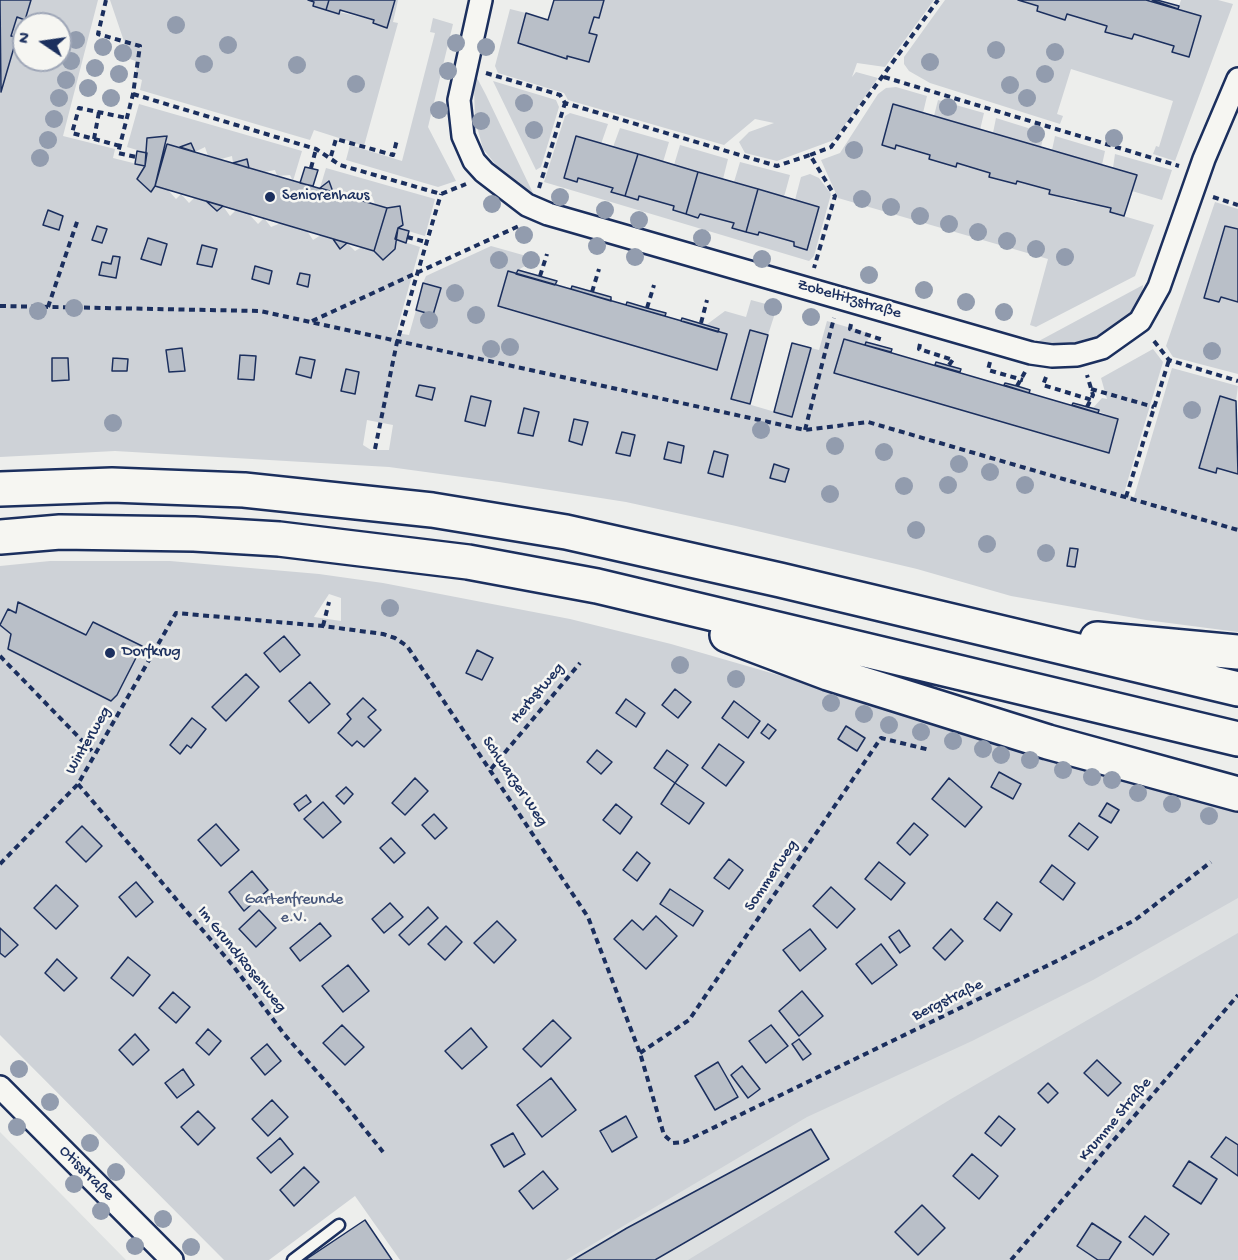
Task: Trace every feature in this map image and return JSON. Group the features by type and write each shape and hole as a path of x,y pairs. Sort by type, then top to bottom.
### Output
{"highway":[{"path":"0,489 112,485 244,490 432,510 566,532 1238,689"},
{"path":"0,537 60,532 136,532 279,539 468,562 597,586 1238,739"},
{"path":"597,586 828,673 1048,742 1238,794"},
{"path":"990,630 1238,652"}],"street":[{"name":"Zobeltitzstraße","path":"482,0 465,67 459,100 460,121 468,149 484,172 540,211 1031,354 1077,355 1102,348 1140,321 1151,303 1204,159 1238,79"},
{"name":"Otisstraße","path":"0,1087 172,1260"}],"lane":[{"path":"293,1260 339,1225"}],"path":[{"path":"106,0 98,34 140,46 132,94 118,153 136,157"},
{"path":"465,67 560,95 565,103 777,166 831,147 938,0"},
{"path":"884,77 1180,166"},
{"path":"132,94 316,149 331,156 340,165 441,194 459,188 484,172"},
{"path":"311,321 417,274 540,211 540,187 565,103"},
{"path":"120,146 72,133 79,108 127,118"},
{"path":"94,139 99,112"},
{"path":"331,156 336,139 393,155 397,140"},
{"path":"311,168 316,149"},
{"path":"809,288 835,196 810,155"},
{"path":"375,449 397,342 441,194"},
{"path":"1211,197 1238,206"},
{"path":"48,307 78,219"},
{"path":"407,237 426,242"},
{"path":"540,276 547,254"},
{"path":"592,292 599,269"},
{"path":"647,308 654,285"},
{"path":"805,430 840,297"},
{"path":"701,323 707,300"},
{"path":"0,306 260,311 805,430 868,422 1238,530"},
{"path":"852,323 850,329 884,339 879,345"},
{"path":"1154,341 1169,360 1238,381"},
{"path":"920,342 919,349 954,358 949,365"},
{"path":"1126,497 1169,360"},
{"path":"990,362 988,370 1024,378 1017,386"},
{"path":"1087,375 1092,400 1087,407"},
{"path":"1046,377 1043,386 1092,400"},
{"path":"1091,389 1154,407"},
{"path":"323,626 329,602"},
{"name":"Schwarzer Weg","path":"176,613 323,626 383,634 407,646 588,917 639,1053 664,1135 673,1143 684,1142"},
{"name":"Winterweg","path":"0,864 78,784 176,613"},
{"path":"0,656 95,754"},
{"name":"Herbstweg","path":"491,769 580,663"},
{"name":"Sommerweg","path":"639,1053 689,1020 881,738 930,750"},
{"name":"Im Grund/Rosenweg","path":"78,784 234,967 284,1034 383,1152"},
{"name":"Bergstraße","path":"684,1142 1073,953 1135,920 1211,862"},
{"name":"Krumme Straße","path":"1011,1260 1238,995"}],"shaded area":[{"path":"1238,885 1238,972 734,1260 488,1260"},
{"path":"0,1132 126,1260 0,1260"}],"green space":[{"path":"31,0 98,0 63,136 115,149 113,158 145,166 137,179 151,192 155,186 168,190 176,199 181,194 189,203 194,198 206,201 217,211 223,206 230,216 236,210 249,214 258,224 264,218 271,227 281,223 307,231 313,240 321,235 333,239 340,249 347,243 355,251 362,247 374,251 383,260 395,249 395,239 420,247 396,333 409,335 416,310 433,315 441,288 423,283 426,276 491,246 537,259 518,270 498,307 717,369 727,334 706,325 725,311 746,317 751,300 777,307 768,335 750,331 731,399 792,417 811,348 819,350 827,321 871,334 865,345 844,339 834,372 1109,452 1118,419 1092,409 1102,398 1107,399 1101,378 1153,349 1163,362 1124,493 1134,497 1172,368 1238,386 1236,401 1220,396 1199,467 1216,473 1217,468 1238,474 1238,632 1146,620 1011,596 917,569 736,526 626,502 499,482 389,467 115,451 0,457 0,91 12,54 12,72 72,72 72,12 27,12","holes":["367,420 393,425 389,450 371,450 363,445"]},
{"path":"110,0 308,0 314,2 313,6 374,20 373,24 387,28 395,0 398,0 393,22 398,23 364,146 314,130 310,140 140,90 142,80 135,77 138,62 130,59"},
{"path":"604,0 934,0 885,67 857,63 852,77 856,72 878,78 834,140 777,161 745,153 739,142 749,132 774,123 755,119 724,145 568,100 564,93 498,73 495,66 510,9 526,13 518,43 566,59 567,56 588,62 596,35 589,33 594,17"},
{"path":"945,0 1018,0 1038,6 1037,12 1065,20 1067,14 1107,26 1105,32 1132,39 1134,34 1174,46 1173,52 1201,16 1178,9 1181,0 1218,0 1233,4 1175,161 1153,154 1156,146 1159,147 1173,101 1071,69 1057,114 1063,116 1060,124 930,83 909,71 904,64 904,57"},
{"path":"433,18 453,24 428,127 456,181 438,187 346,160 350,145 402,161 435,33 430,32"},
{"path":"476,76 533,193 506,177 483,149 475,119"},
{"path":"493,81 556,100 559,107 541,167 536,170"},
{"path":"896,87 927,96 923,113 893,105 882,145 894,149 896,145 930,155 929,159 956,167 957,163 990,173 990,177 1016,184 1017,181 1050,190 1049,194 1076,202 1078,198 1111,208 1110,212 1154,225 1135,276 1036,327 1030,325 1048,259 838,198 821,160 840,153 878,94 886,88"},
{"path":"938,100 984,113 980,130 934,116"},
{"path":"139,104 302,151 293,181 290,175 277,176 275,170 264,172 233,163 232,156 221,159 208,156 205,147 195,152 191,143 180,147 167,144 167,136 147,153 127,147"},
{"path":"570,113 608,124 601,144 576,136 564,178 576,182 578,178 613,188 612,192 638,200 639,196 674,206 673,211 698,218 700,214 734,223 733,228 757,235 759,232 794,242 794,246 807,250 819,208 795,200 801,177 810,174 819,178 831,194 814,256 809,261 544,182 565,116"},
{"path":"996,118 1044,133 1041,147 993,133"},
{"path":"620,128 669,142 663,162 613,147"},
{"path":"1055,136 1105,151 1102,165 1052,150"},
{"path":"680,145 728,159 723,179 674,165"},
{"path":"1115,154 1172,170 1162,200 1132,191 1136,175 1113,168"},
{"path":"740,162 790,175 784,197 734,182"},
{"path":"326,168 435,199 425,236 398,228 387,208 375,204 372,196 361,200 357,192 346,196 333,192 329,181 320,188"},
{"path":"1215,202 1238,209 1238,229 1225,226 1204,298 1219,302 1221,297 1238,302 1238,374 1173,357 1166,346"},
{"path":"1143,285 1142,295 1129,314 1103,334 1066,345 1037,342"},
{"name":"Gartenfreunde e.V.","path":"50,561 170,561 319,574 383,583 570,619 671,644 1120,774 1238,813 1238,898 1093,980 972,1041 807,1117 566,1260 400,1260 355,1196 269,1260 224,1260 0,1035 0,566","holes":["329,594 341,598 341,621 314,617"]},
{"path":"1238,933 1238,1260 688,1260 951,1099"}],"building":[{"path":"0,0 31,0 27,12 12,12 12,54 1,92"},
{"path":"308,0 329,0 326,10 313,6 314,2"},
{"path":"329,0 395,0 387,28 373,23 374,20 340,10 339,14 326,10"},
{"path":"554,0 604,0 599,18 594,17 589,33 597,35 589,62 567,56 567,59 518,43 526,13 548,20"},
{"path":"1018,0 1146,0 1201,16 1189,57 1172,52 1174,46 1134,34 1132,39 1105,32 1107,26 1067,14 1065,20 1037,11 1038,6"},
{"path":"1152,0 1157,0 1179,6 1178,9"},
{"path":"893,104 1137,175 1124,216 1110,212 1111,208 1049,194 1050,190 1017,181 1016,184 989,177 990,173 957,163 956,167 929,159 930,155 896,145 895,149 882,145"},
{"path":"167,136 155,186 151,192 137,179 145,166 147,138"},
{"path":"576,136 638,154 625,196 611,192 613,188 578,178 577,182 564,178"},
{"path":"191,143 195,152 180,147"},
{"name":"Seniorenhaus","path":"167,144 387,208 374,251 155,186"},
{"path":"137,151 147,153 145,166 135,164"},
{"path":"638,154 698,172 686,214 673,210 674,206 639,196 638,200 625,196"},
{"path":"247,159 249,168 233,163"},
{"path":"305,167 318,170 313,186 300,183"},
{"path":"698,172 758,189 746,232 732,228 734,223 700,214 698,218 686,214"},
{"path":"329,181 333,192 320,188"},
{"path":"758,189 819,207 807,250 794,246 794,242 759,232 758,235 746,232"},
{"path":"206,201 223,206 217,211"},
{"path":"400,206 403,225 398,228 395,249 383,260 374,251 387,208"},
{"path":"48,210 63,216 59,230 43,225"},
{"path":"97,226 107,229 102,243 92,240"},
{"path":"1225,226 1238,229 1238,302 1221,297 1219,302 1204,298"},
{"path":"398,228 409,231 406,243 395,239"},
{"path":"148,238 167,244 161,265 141,259"},
{"path":"333,239 347,243 340,249"},
{"path":"202,245 217,249 212,267 197,264"},
{"path":"113,256 120,257 116,278 99,275 102,262 111,264"},
{"path":"255,266 272,271 269,284 252,279"},
{"path":"518,270 557,281 555,285 516,274"},
{"path":"508,271 727,334 717,370 498,306"},
{"path":"300,273 310,275 308,287 297,284"},
{"path":"423,283 441,288 433,315 416,310"},
{"path":"572,286 611,297 611,301 571,289"},
{"path":"627,302 666,313 665,316 626,305"},
{"path":"682,318 719,329 718,332 681,321"},
{"path":"750,330 768,335 750,404 731,399"},
{"path":"844,339 1118,419 1109,453 834,373"},
{"path":"866,342 892,349 891,352 865,345"},
{"path":"792,343 811,348 792,417 774,412"},
{"path":"182,348 185,371 169,372 166,350"},
{"path":"240,355 256,356 254,380 238,379"},
{"path":"300,357 315,360 311,378 296,374"},
{"path":"52,358 68,358 69,380 52,381"},
{"path":"113,358 128,359 127,371 112,371"},
{"path":"936,362 961,369 960,372 935,365"},
{"path":"346,369 359,372 355,394 341,391"},
{"path":"1005,383 1030,390 1029,393 1004,385"},
{"path":"419,385 435,388 432,400 416,396"},
{"path":"471,396 491,401 485,426 465,421"},
{"path":"1220,396 1236,401 1238,474 1217,468 1216,473 1199,468"},
{"path":"1073,403 1099,410 1098,413 1072,405"},
{"path":"524,408 539,412 533,436 518,433"},
{"path":"574,419 588,422 582,445 569,441"},
{"path":"622,432 635,435 630,456 616,453"},
{"path":"668,442 684,446 681,463 664,459"},
{"path":"714,451 728,455 723,477 708,473"},
{"path":"774,464 789,469 785,482 770,478"},
{"path":"1070,548 1078,549 1075,567 1067,566"},
{"path":"18,602 86,635 93,622 142,646 117,695 111,701 8,649 11,634 0,625 8,609 16,613"},
{"path":"284,636 300,655 280,672 264,653"},
{"path":"477,650 493,658 482,680 466,673"},
{"path":"246,674 259,687 226,721 212,707"},
{"path":"310,682 330,704 309,723 289,701"},
{"path":"675,689 691,702 678,718 662,705"},
{"path":"363,698 376,710 368,717 381,730 364,747 357,741 352,746 338,733 351,719 347,714"},
{"path":"626,699 645,713 636,727 616,713"},
{"path":"734,701 760,721 748,738 722,718"},
{"path":"192,718 206,729 191,748 187,745 180,754 170,745"},
{"path":"768,724 776,730 769,739 761,733"},
{"path":"846,726 865,738 857,751 838,739"},
{"path":"719,744 744,762 726,786 702,768"},
{"path":"597,750 612,762 601,774 587,762"},
{"path":"667,750 688,765 675,783 654,768"},
{"path":"999,772 1021,784 1013,799 991,787"},
{"path":"415,778 428,791 405,815 392,803"},
{"path":"949,778 982,807 965,827 932,799"},
{"path":"675,783 704,803 689,824 661,804"},
{"path":"346,787 353,794 344,804 336,796"},
{"path":"306,795 311,802 299,811 294,804"},
{"path":"323,802 341,822 323,838 304,819"},
{"path":"1107,803 1119,810 1111,823 1099,816"},
{"path":"616,804 632,817 620,834 603,820"},
{"path":"434,814 447,828 435,839 422,825"},
{"path":"914,823 928,835 910,855 897,843"},
{"path":"1079,823 1098,837 1088,850 1069,836"},
{"path":"216,824 239,850 221,866 198,840"},
{"path":"82,826 102,846 86,862 66,842"},
{"path":"391,838 405,853 394,863 380,848"},
{"path":"637,852 650,863 637,881 623,870"},
{"path":"729,859 743,870 729,889 714,878"},
{"path":"879,862 905,883 891,900 865,879"},
{"path":"1052,865 1075,883 1063,900 1040,882"},
{"path":"252,871 268,890 244,911 229,892"},
{"path":"136,882 153,902 136,917 119,897"},
{"path":"56,885 78,906 56,929 34,908"},
{"path":"831,887 855,909 837,928 813,906"},
{"path":"670,889 703,911 693,926 660,904"},
{"path":"997,902 1012,914 1000,931 984,919"},
{"path":"390,903 403,917 384,933 372,919"},
{"path":"428,907 438,918 409,945 399,935"},
{"path":"259,910 276,928 256,947 239,929"},
{"path":"656,916 677,936 646,969 614,939 632,920 643,930"},
{"path":"497,921 516,940 494,963 474,943"},
{"path":"320,923 331,936 300,961 290,948"},
{"path":"446,926 462,942 445,960 428,944"},
{"path":"0,928 18,945 5,957 0,953"},
{"path":"810,929 826,949 800,971 783,950"},
{"path":"951,929 963,941 945,960 933,948"},
{"path":"899,930 910,946 900,953 889,937"},
{"path":"881,944 897,965 872,984 856,964"},
{"path":"128,957 150,975 133,996 111,978"},
{"path":"57,959 77,978 64,991 45,973"},
{"path":"348,965 369,991 343,1012 322,986"},
{"path":"802,991 823,1016 799,1036 779,1011"},
{"path":"173,992 190,1007 176,1023 159,1008"},
{"path":"553,1020 571,1038 541,1067 523,1049"},
{"path":"342,1025 364,1047 345,1065 323,1043"},
{"path":"771,1025 788,1046 766,1063 749,1041"},
{"path":"471,1028 487,1047 462,1069 445,1051"},
{"path":"208,1029 221,1041 209,1055 196,1043"},
{"path":"135,1034 149,1050 133,1065 119,1050"},
{"path":"799,1039 811,1054 803,1060 792,1044"},
{"path":"267,1044 281,1061 265,1075 251,1058"},
{"path":"1097,1060 1121,1083 1108,1096 1084,1073"},
{"path":"718,1062 738,1097 715,1110 695,1076"},
{"path":"742,1066 760,1089 748,1098 731,1075"},
{"path":"183,1069 194,1085 177,1098 165,1083"},
{"path":"551,1078 576,1110 542,1137 517,1105"},
{"path":"1048,1083 1058,1093 1048,1103 1038,1093"},
{"path":"272,1100 288,1117 268,1136 252,1119"},
{"path":"198,1111 215,1128 198,1145 181,1127"},
{"path":"626,1116 637,1137 612,1152 600,1131"},
{"path":"999,1116 1015,1129 1001,1146 985,1133"},
{"path":"811,1129 829,1159 655,1260 573,1260 627,1228"},
{"path":"513,1133 525,1154 504,1167 491,1145"},
{"path":"1226,1137 1238,1145 1238,1176 1211,1157"},
{"path":"280,1138 293,1154 271,1173 257,1158"},
{"path":"972,1154 998,1176 979,1199 953,1176"},
{"path":"1189,1161 1217,1179 1201,1204 1173,1186"},
{"path":"304,1167 319,1182 294,1206 280,1190"},
{"path":"543,1171 558,1189 533,1209 519,1191"},
{"path":"922,1205 945,1228 918,1255 895,1232"},
{"path":"1145,1216 1169,1234 1153,1255 1129,1237"},
{"path":"365,1220 392,1260 305,1260"},
{"path":"1092,1223 1121,1242 1109,1260 1098,1260 1077,1246"}],"place":[{"name":"Seniorenhaus","path":"270,197"},
{"name":"Dorfkrug","path":"110,653"}]}
